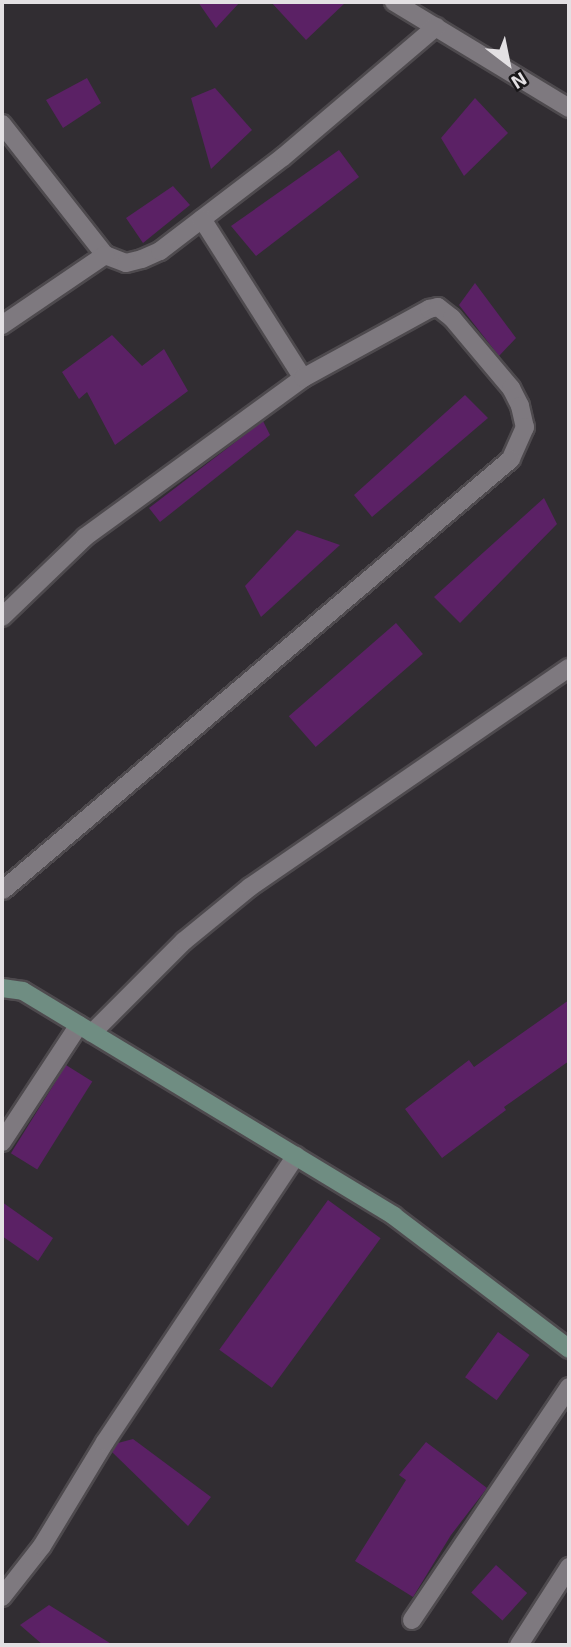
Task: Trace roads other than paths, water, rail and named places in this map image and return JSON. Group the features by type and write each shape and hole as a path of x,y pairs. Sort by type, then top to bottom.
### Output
{"main road":[{"path":"2,988 23,991 394,1216 569,1349"}],"street":[{"path":"394,2 569,108"},
{"path":"2,124 105,255 126,263 160,251 282,157 436,27"},
{"path":"202,219 303,377"},
{"path":"2,325 105,255"},
{"path":"2,617 85,537 303,377 429,309 438,307 452,317 511,388 520,406 525,427 511,459 2,890"},
{"path":"2,1142 86,1029 184,942 250,887 569,668"},
{"path":"2,1597 42,1546 105,1442 296,1156"},
{"path":"412,1620 569,1387"},
{"path":"519,1645 569,1567"}]}
